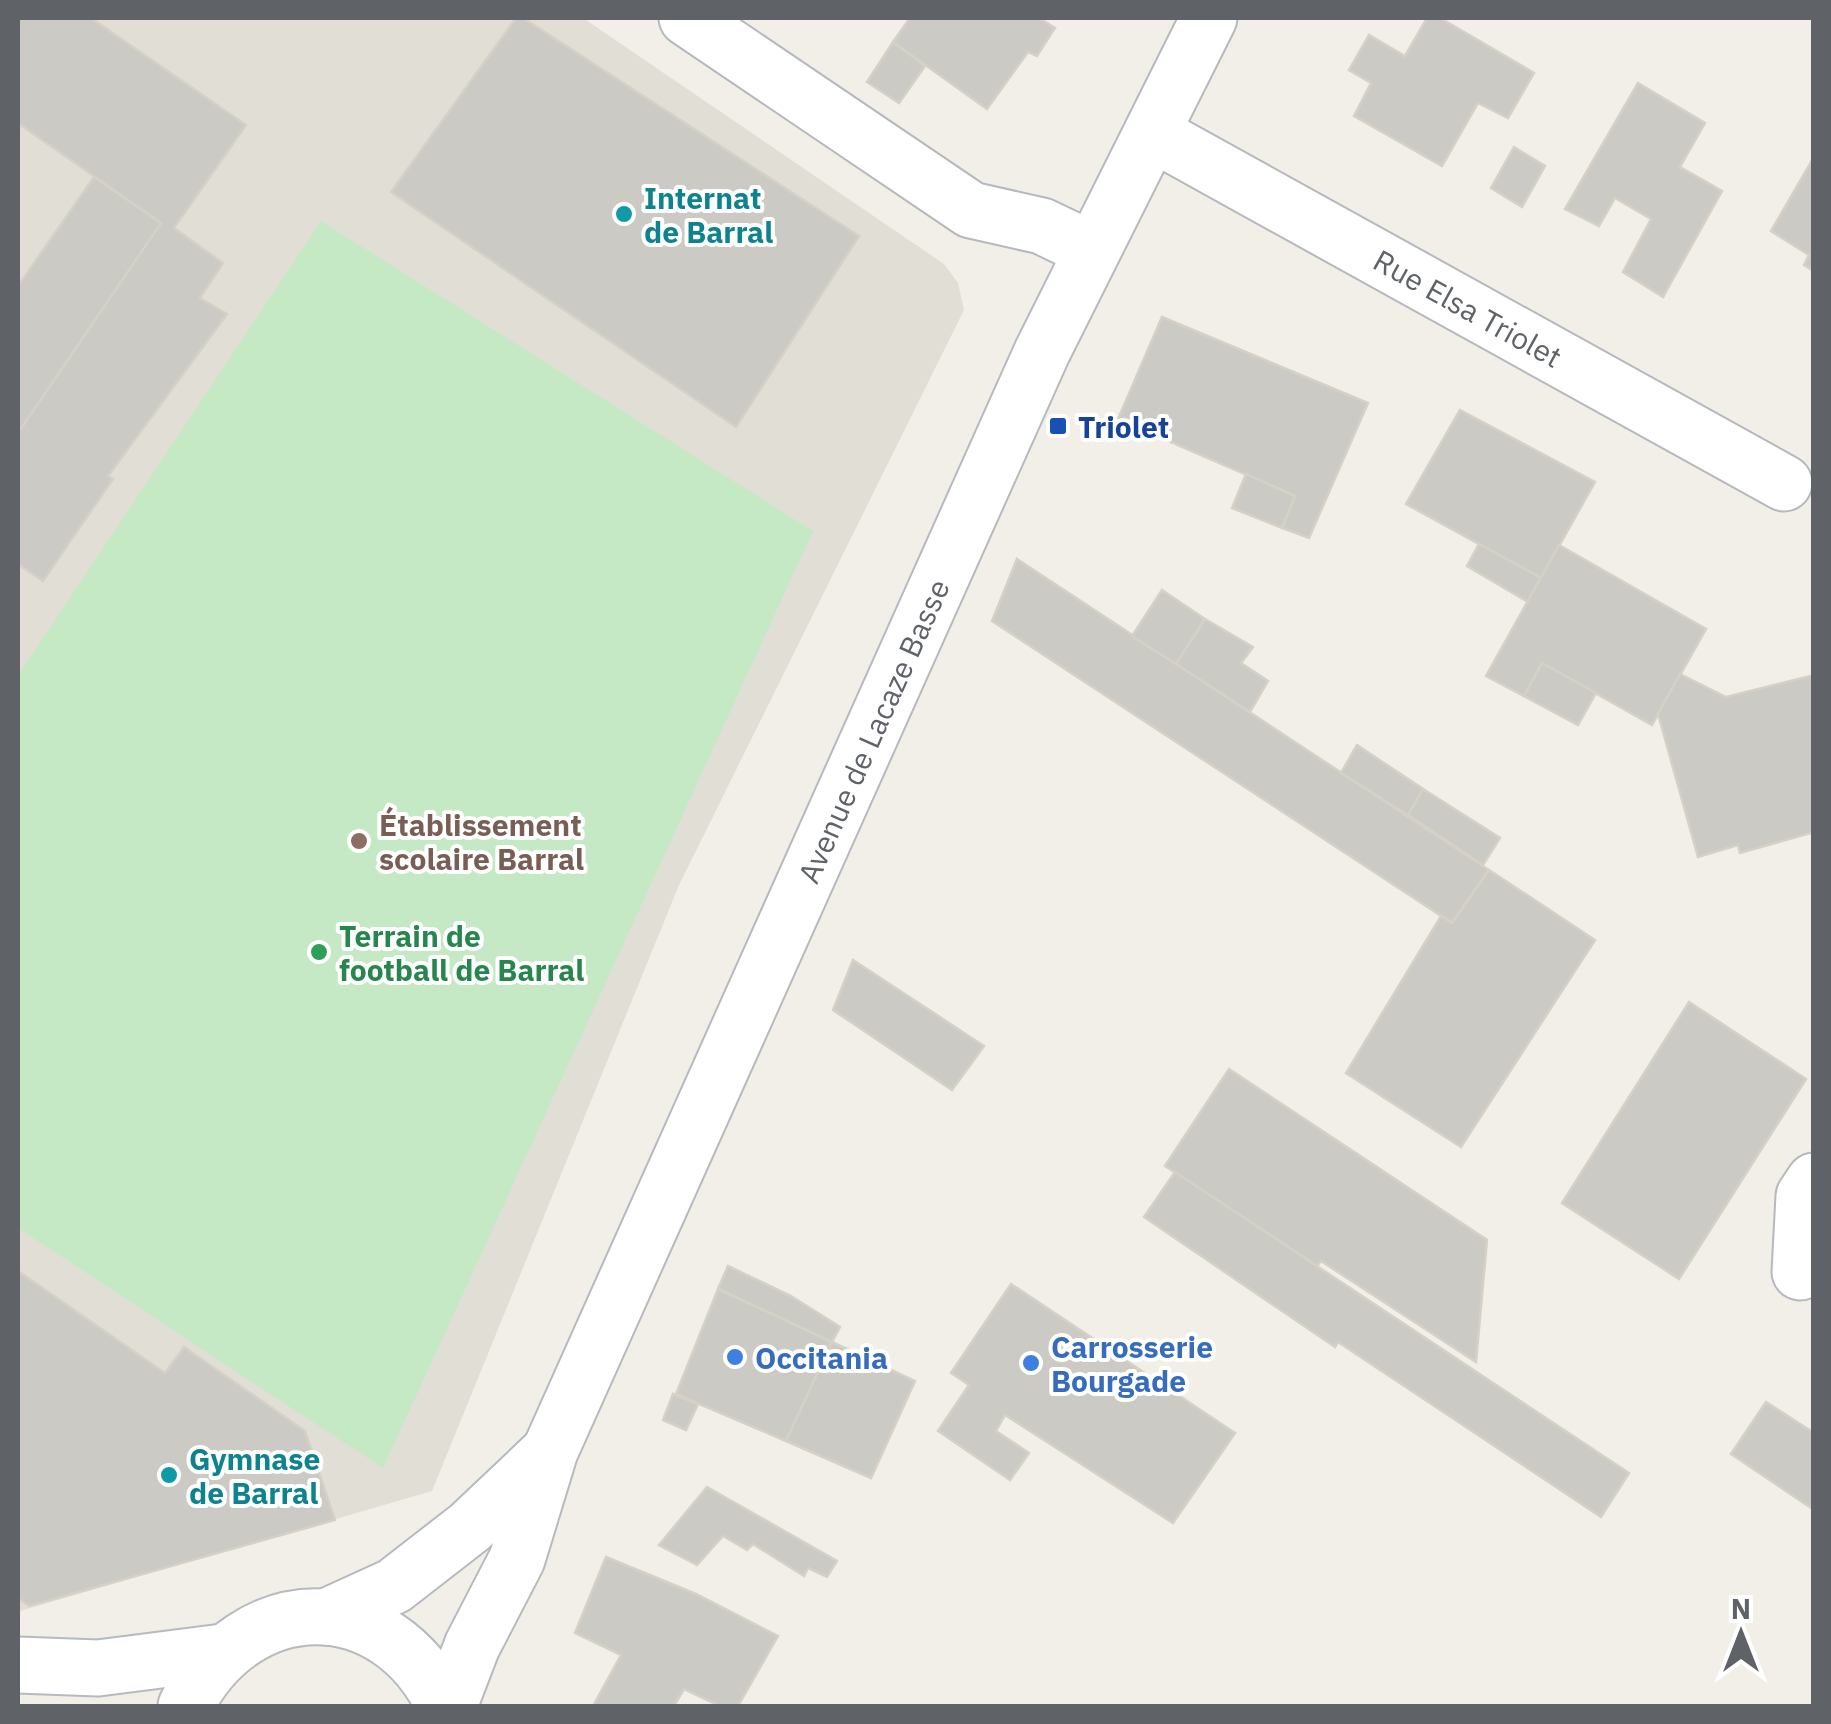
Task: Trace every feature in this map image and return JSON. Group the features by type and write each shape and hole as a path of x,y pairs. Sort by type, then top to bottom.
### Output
{"main road":[{"path":"687,18 971,210 1042,226 1092,250"},
{"name":"Avenue de Lacaze Basse","path":"550,1451 1092,250 1209,18"},
{"name":"Rue Elsa Triolet","path":"1152,133 1784,484"},
{"path":"1800,1272 1804,1196 1814,1181"},
{"path":"326,1616 394,1586 470,1527 550,1451"},
{"path":"447,1706 472,1646 518,1559 550,1451"},
{"path":"186,1706 201,1676 223,1652 254,1630 288,1619 326,1616 366,1625 401,1646 429,1675 447,1706"},
{"path":"18,1664 98,1668 223,1652"}],"shaded area":[{"name":"Établissement scolaire Barral","path":"18,18 583,18 944,264 958,283 964,310 679,885 432,1491 20,1611"}],"green space":[{"name":"Terrain de football de Barral","path":"321,221 813,531 383,1468 18,1228 18,676"}],"building":[{"path":"18,18 91,18 246,125 174,228 223,263 200,298 227,314 108,476 113,479 43,581 18,564 18,433 161,223 18,123"},
{"name":"Internat de Barral","path":"516,18 523,18 859,236 736,427 391,192"},
{"path":"910,18 1039,18 1055,28 1037,56 1028,52 987,109 893,42"},
{"path":"1427,18 1440,18 1534,73 1508,118 1478,103 1442,166 1354,116 1371,83 1349,70 1369,35 1405,56"},
{"path":"893,42 925,66 899,103 867,82"},
{"path":"1638,83 1705,123 1680,167 1722,191 1663,297 1623,272 1651,219 1615,198 1599,226 1565,209"},
{"path":"1514,147 1545,166 1522,207 1491,188"},
{"path":"1814,157 1814,271 1804,265 1809,255 1771,231"},
{"path":"94,177 161,223 18,433 18,286"},
{"path":"1162,317 1368,403 1309,538 1282,528 1295,496 1118,419"},
{"path":"1460,410 1595,482 1541,578 1406,504"},
{"path":"1246,474 1295,496 1282,528 1232,508"},
{"path":"1479,544 1541,578 1528,602 1467,566"},
{"path":"1559,545 1706,629 1652,725 1542,663 1524,696 1486,676"},
{"path":"1017,559 1489,870 1452,923 992,621"},
{"path":"1162,590 1205,619 1176,664 1132,636"},
{"path":"1205,619 1253,647 1241,663 1268,681 1250,712 1176,664"},
{"path":"1542,663 1596,693 1578,725 1524,696"},
{"path":"1680,674 1726,697 1814,675 1814,832 1740,853 1738,845 1698,857 1658,714"},
{"path":"1357,745 1423,789 1408,815 1341,773"},
{"path":"1423,789 1500,838 1483,865 1408,815"},
{"path":"1489,870 1595,940 1461,1147 1346,1073 1441,916 1452,923"},
{"path":"853,960 984,1046 952,1090 833,1010"},
{"path":"1689,1002 1806,1079 1679,1279 1562,1203"},
{"path":"1229,1069 1487,1240 1476,1362 1321,1261 1317,1266 1165,1166"},
{"path":"1175,1172 1629,1473 1601,1517 1338,1342 1335,1347 1144,1217"},
{"path":"728,1266 791,1296 840,1327 832,1342 718,1289"},
{"name":"Gymnase de Barral","path":"18,1271 165,1373 184,1347 305,1431 335,1520 29,1606 18,1598"},
{"path":"1011,1284 1235,1433 1173,1523 1005,1415 996,1431 1029,1453 1010,1480 938,1431 969,1385 951,1373"},
{"path":"718,1289 832,1342 786,1441 676,1394"},
{"path":"832,1342 915,1381 871,1478 786,1441"},
{"path":"673,1394 698,1404 686,1430 663,1420"},
{"path":"1766,1402 1814,1433 1814,1510 1731,1454"},
{"path":"707,1487 837,1561 827,1577 808,1568 804,1576 753,1544 747,1550 723,1536 697,1565 659,1545"},
{"path":"606,1557 696,1594 778,1636 738,1706 720,1706 684,1689 674,1706 593,1706 621,1655 575,1633"}],"place":[{"name":"Internat de Barral","path":"624,214"},
{"name":"Triolet","path":"1058,426"},
{"name":"Établissement scolaire Barral","path":"359,841"},
{"name":"Terrain de football de Barral","path":"319,952"},
{"name":"Occitania","path":"735,1357"},
{"name":"Carrosserie Bourgade","path":"1031,1363"},
{"name":"Gymnase de Barral","path":"169,1475"}]}
